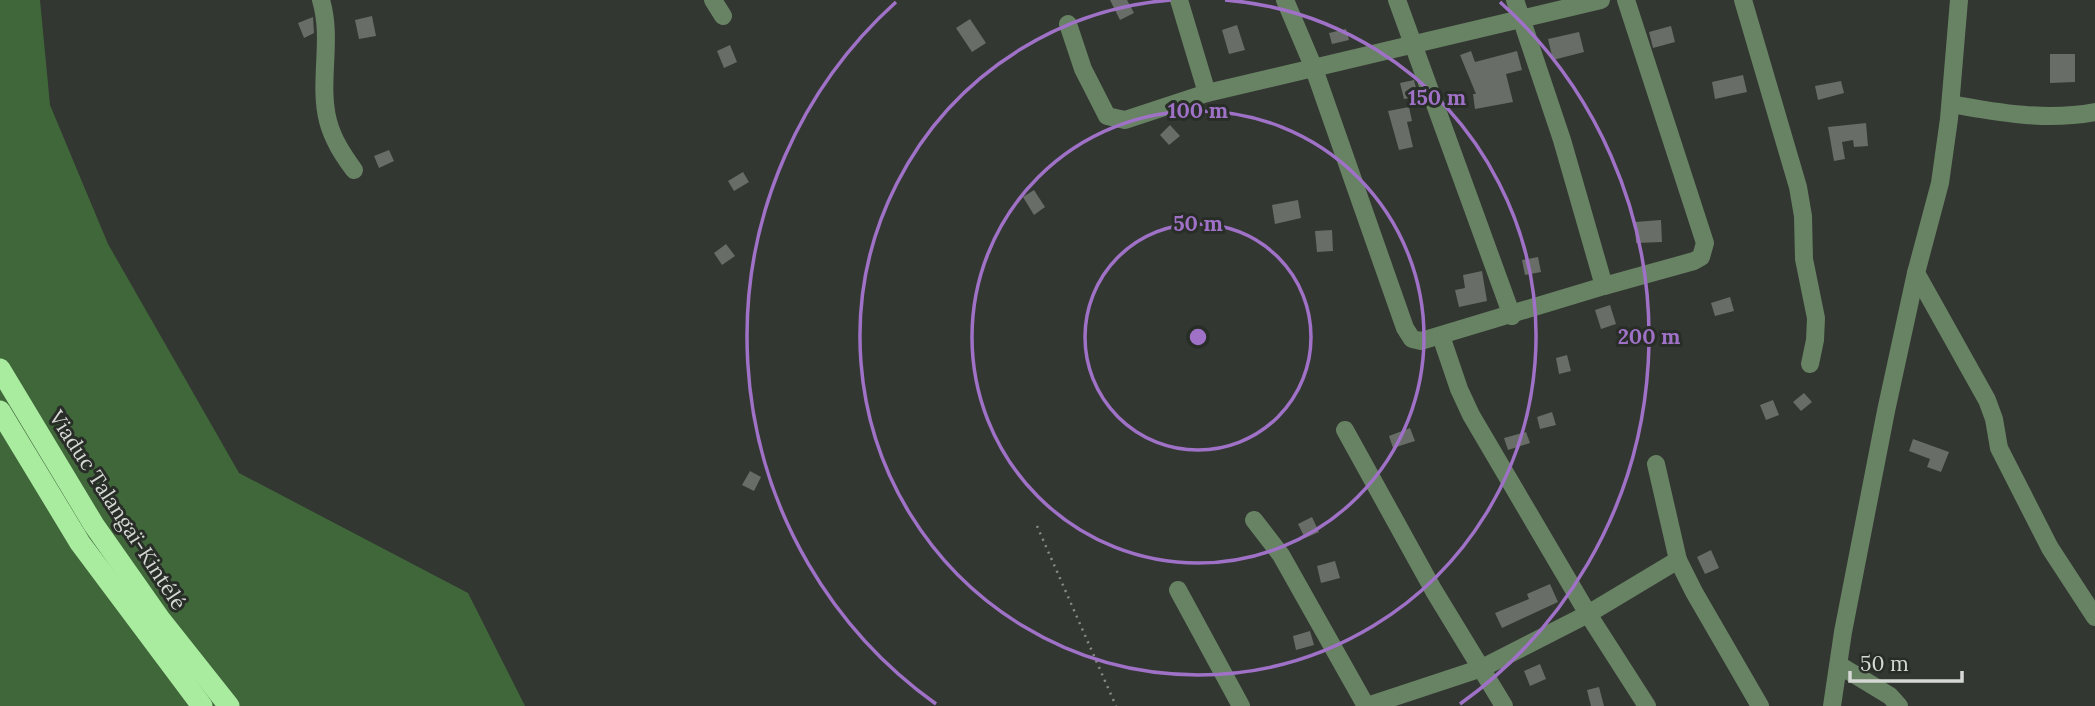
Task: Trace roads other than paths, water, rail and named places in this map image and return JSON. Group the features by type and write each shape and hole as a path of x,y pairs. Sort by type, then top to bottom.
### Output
{"highway":[{"name":"Viaduc Talangaï-Kintélé","path":"0,369 94,525 159,619 229,706"},
{"name":"Viaduc Talangaï-Kintélé","path":"0,411 80,543 202,706"}],"street":[{"path":"321,0 327,35 325,81 328,120 338,147 354,170"},
{"path":"713,0 723,16"},
{"path":"1179,0 1207,93"},
{"path":"1285,0 1313,66 1408,335 1416,341 1512,316 1701,257 1705,243 1626,0"},
{"path":"1397,0 1512,316"},
{"path":"1515,0 1562,140 1604,286"},
{"path":"1068,24 1083,69 1107,116 1125,120 1207,93 1313,66 1601,0"},
{"path":"1743,0 1803,216 1804,259 1816,318 1810,365"},
{"path":"1832,706 1843,632 1886,411 1916,274 1940,183 1951,104 1959,0"},
{"path":"1951,104 2039,117 2069,117 2095,112"},
{"path":"1916,274 1987,400 1994,419 1998,448 2050,548 2095,617"},
{"path":"1441,336 1471,415 1588,614 1647,706"},
{"path":"1345,430 1434,591 1504,706"},
{"path":"1656,464 1678,560 1760,706"},
{"path":"1254,520 1281,555 1366,706 1482,668 1588,614 1678,560"},
{"path":"1178,590 1241,706"},
{"path":"1839,665 1891,696 1899,706"}]}
